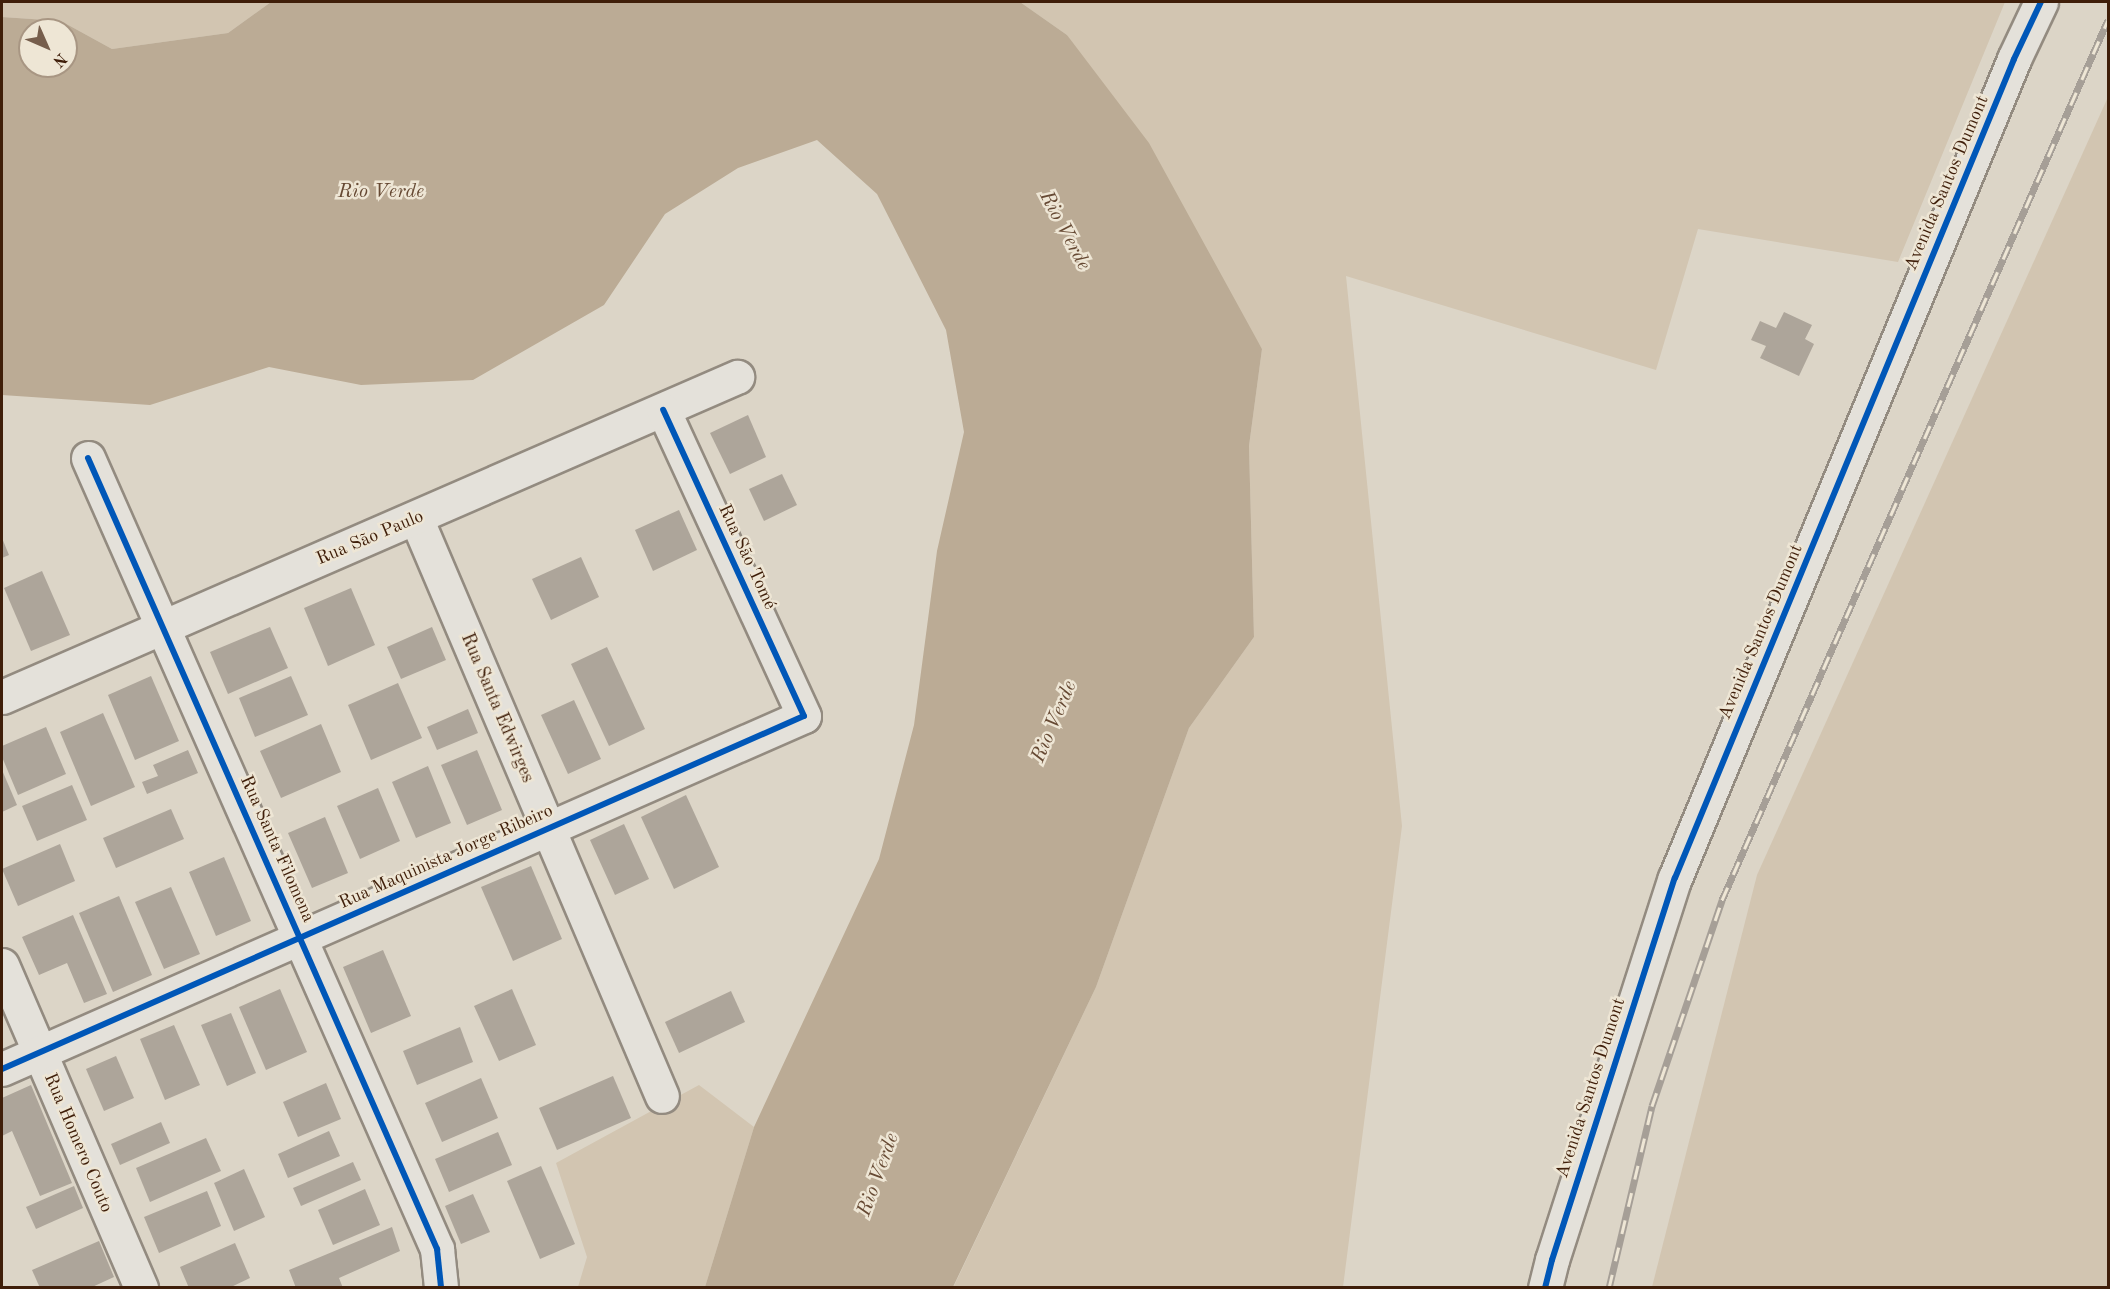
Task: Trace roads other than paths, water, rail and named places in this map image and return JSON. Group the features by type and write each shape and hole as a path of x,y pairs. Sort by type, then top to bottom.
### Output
{"street":[{"name":"Avenida Santos Dumont","path":"1545,1287 1675,878 2005,81 2041,2"},
{"name":"Rua São Paulo","path":"2,697 737,377"},
{"name":"Rua São Tomé","path":"663,410 804,716"},
{"name":"Rua Santa Filomena","path":"88,458 437,1249 441,1287"},
{"name":"Rua Santa Edwirges","path":"416,518 662,1096"},
{"name":"Rua Maquinista Jorge Ribeiro","path":"2,1069 804,716"},
{"name":"Rua Homero Couto","path":"2,965 141,1287"}],"water":[{"name":"Rio Verde","path":"271,2 1020,2 1067,35 1149,143 1262,349 1249,446 1254,637 1189,728 1096,987 953,1287 705,1287 754,1127 879,859 914,725 937,551 964,432 946,330 877,194 817,140 738,168 665,214 604,305 473,380 361,385 269,367 150,405 2,395 2,17 18,18 18,78 78,78 78,30 112,49 228,33"}],"railway":[{"path":"1609,1288 1652,1106 1722,900 2108,20"}]}
